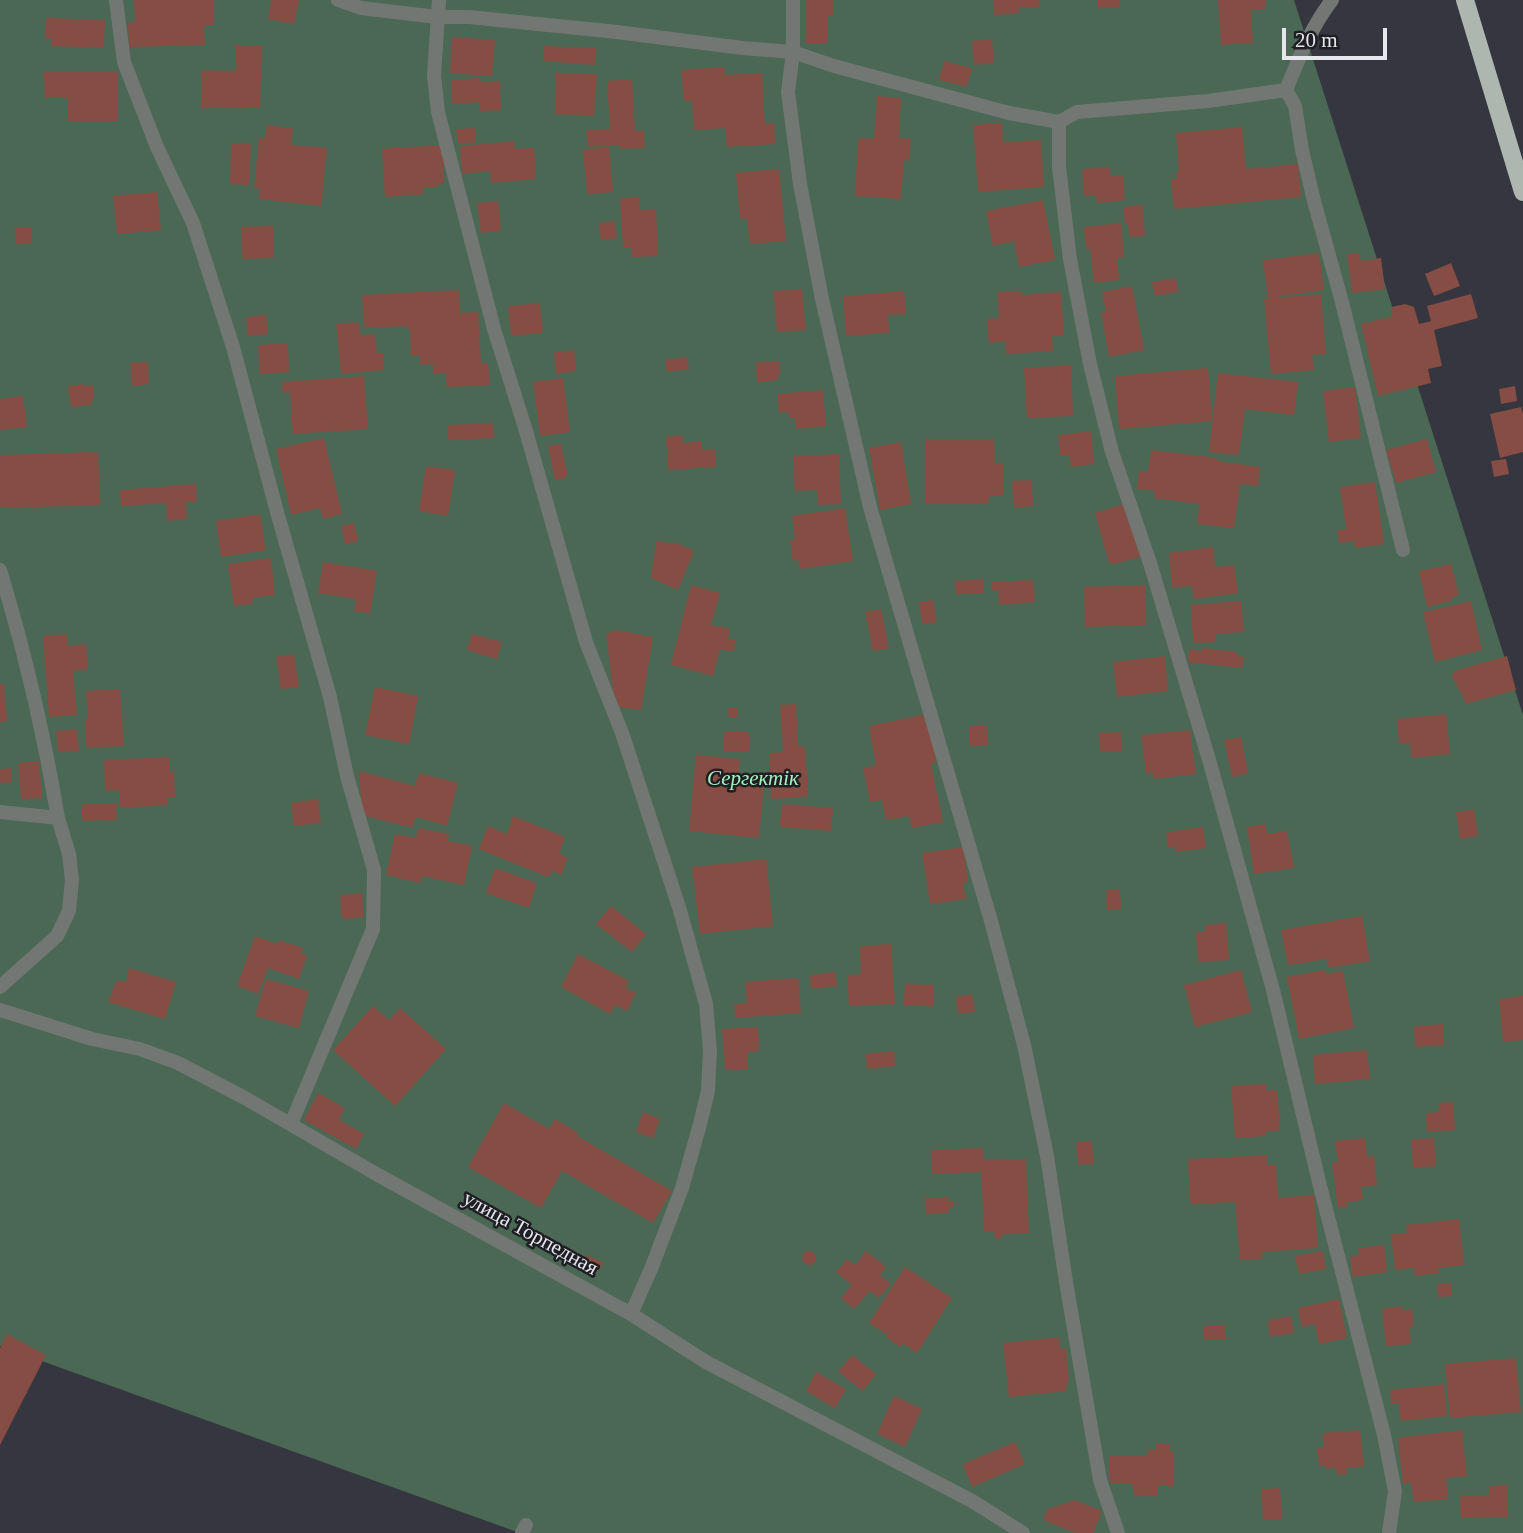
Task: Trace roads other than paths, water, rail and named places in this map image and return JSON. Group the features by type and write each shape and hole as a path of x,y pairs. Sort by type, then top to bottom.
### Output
{"main road":[{"path":"1465,0 1522,182"}],"street":[{"path":"116,0 124,62 157,147 193,223 233,347 330,697 347,776 374,870 373,929 291,1124"},
{"path":"338,0 361,8 437,17 469,17 793,52 834,66 1009,113 1059,122 1077,113 1208,102 1286,90"},
{"path":"439,0 433,76 438,112 494,330 526,431 586,642 626,746 679,907 706,1004 710,1051 708,1091 682,1188 631,1314"},
{"path":"793,0 793,52 788,92 800,184 822,299 870,508 988,908 1024,1045 1047,1156 1100,1480 1118,1533"},
{"path":"1286,90 1307,38 1332,0"},
{"path":"1286,90 1295,106 1314,201 1349,328 1403,550"},
{"path":"1059,122 1059,167 1070,259 1090,365 1112,452 1154,576 1210,763 1273,990 1384,1435 1395,1491 1390,1533"},
{"path":"0,570 39,715 72,880 69,911 57,936 0,987"},
{"path":"0,812 58,818"},
{"name":"улица Торпедная","path":"0,1010 92,1039 140,1049 178,1063 631,1314 706,1362 972,1501 1023,1533"}],"park label":[{"name":"Сергектік","path":"753,779"}]}
